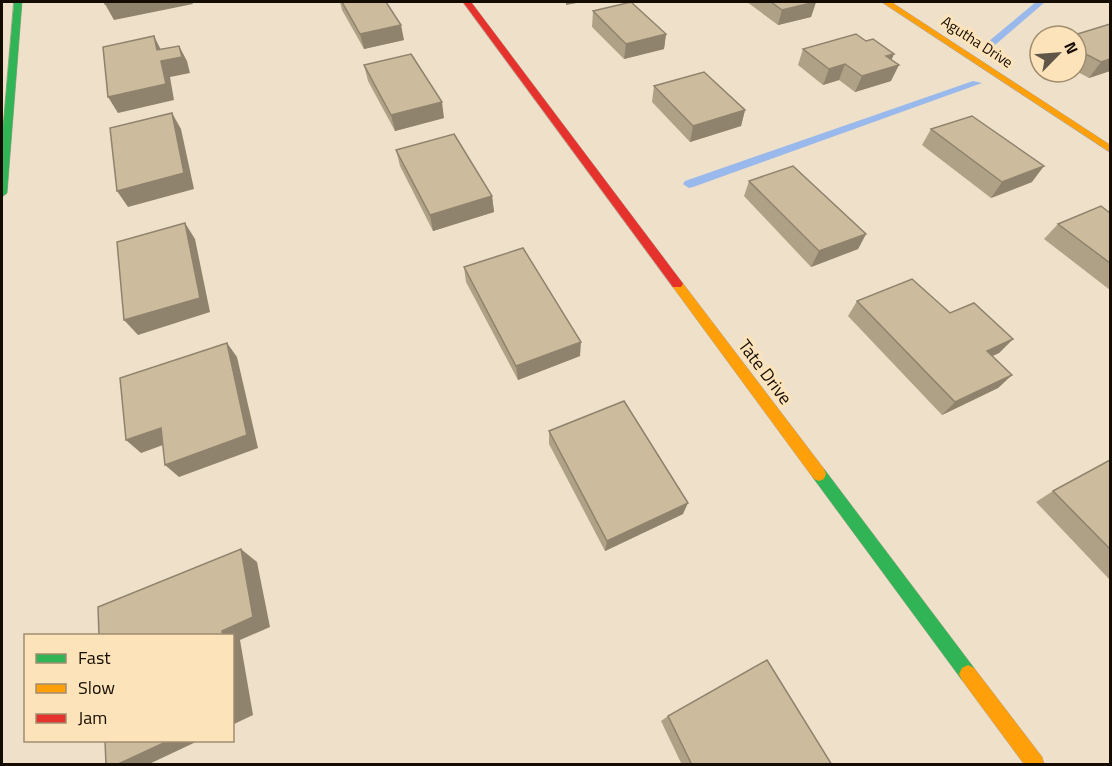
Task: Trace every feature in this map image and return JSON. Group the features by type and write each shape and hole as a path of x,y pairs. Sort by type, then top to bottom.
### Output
{"street":[{"path":"2,193 18,2"},
{"name":"Tate Drive","path":"467,2 1035,765"},
{"name":"Agutha Drive","path":"886,2 1110,149"}],"building":[{"path":"342,2 386,2 401,25 360,34"},
{"path":"631,2 666,34 626,44 593,11"},
{"path":"771,2 815,2 782,10"},
{"path":"1110,24 1110,59 1101,62 1088,55 1088,31"},
{"path":"856,34 866,41 873,39 894,54 886,56 899,65 862,76 845,64 829,69 803,49"},
{"path":"154,36 157,50 179,46 182,57 161,61 166,84 108,97 103,47"},
{"path":"411,54 442,102 391,115 364,65"},
{"path":"704,72 745,110 693,126 654,86"},
{"path":"172,113 184,173 117,191 110,128"},
{"path":"972,116 1044,166 1002,182 931,129"},
{"path":"454,134 492,196 430,215 396,150"},
{"path":"793,166 866,234 819,251 749,181"},
{"path":"1101,206 1110,213 1110,263 1058,224"},
{"path":"185,223 200,298 124,320 117,242"},
{"path":"523,248 581,342 516,366 464,267"},
{"path":"912,279 950,313 974,303 1013,339 987,351 1012,375 955,402 857,301"},
{"path":"227,343 247,435 165,465 161,428 126,440 120,378"},
{"path":"624,401 688,503 607,541 549,431"},
{"path":"1110,460 1110,549 1053,491"},
{"path":"241,549 253,617 222,631 223,634 99,634 98,607"},
{"path":"767,660 832,765 692,765 668,716"},
{"path":"105,742 166,742 116,765 106,765"}],"waterway":[{"path":"992,43 1041,2"},
{"path":"689,184 977,83"}],"traffic: fast":[{"path":"2,193 18,2"},
{"path":"819,474 968,674"}],"traffic: slow":[{"path":"886,2 1110,149"},
{"path":"677,284 819,474"},
{"path":"968,674 1035,764"}],"traffic: jam":[{"path":"467,2 677,284"}]}
